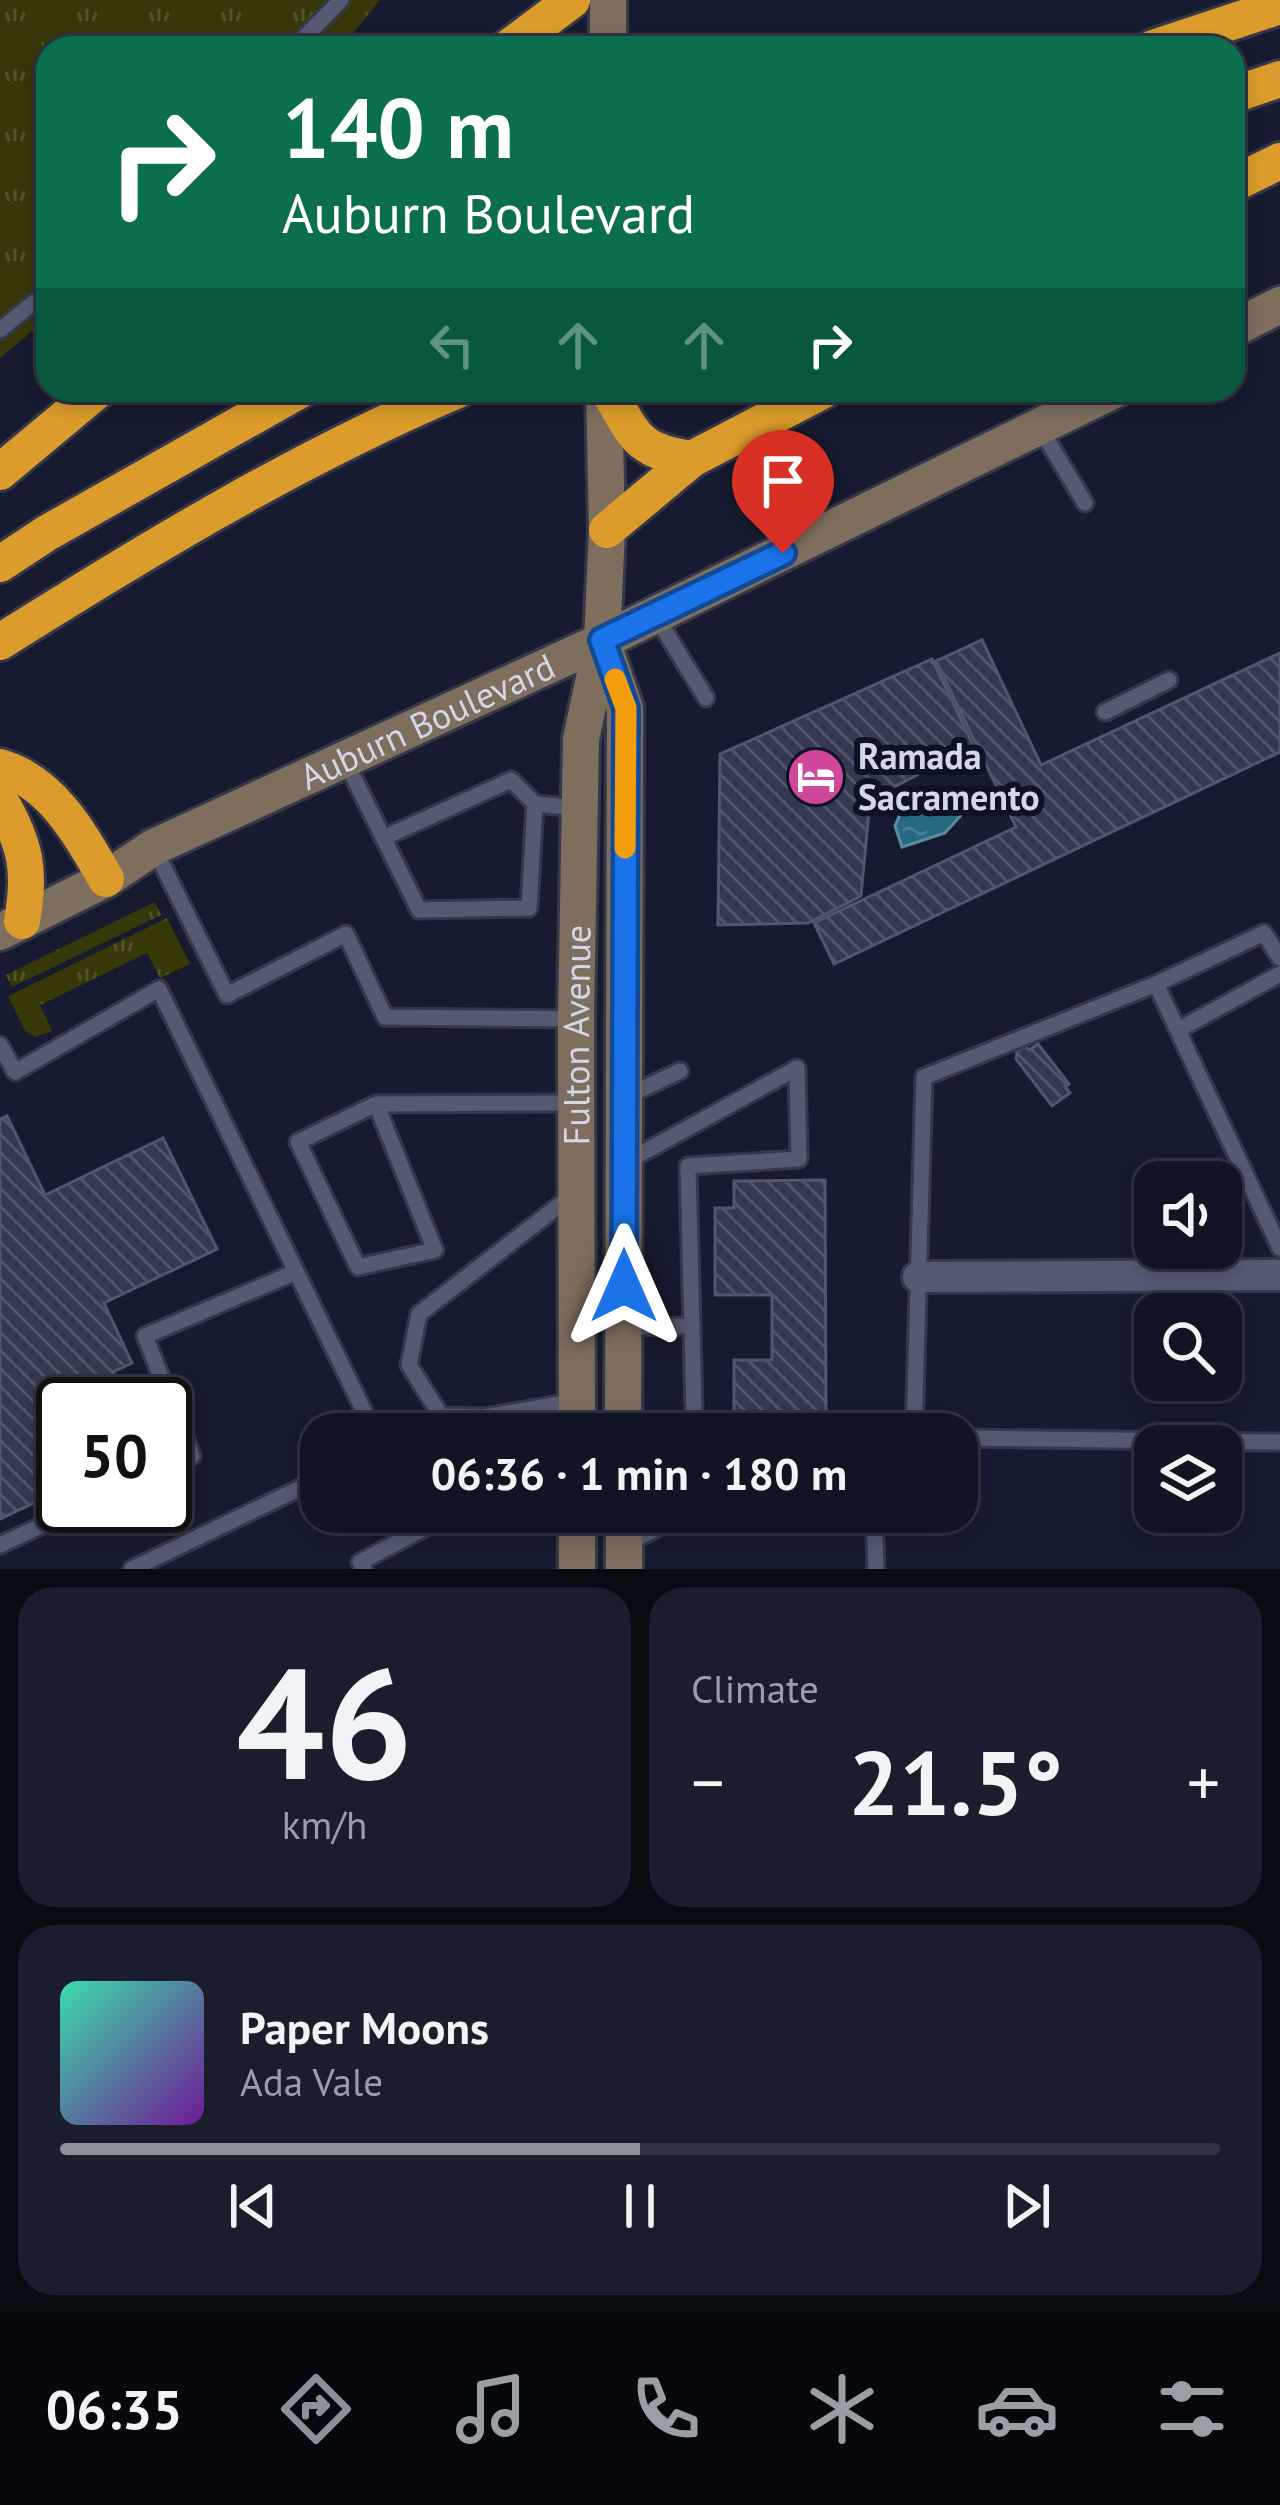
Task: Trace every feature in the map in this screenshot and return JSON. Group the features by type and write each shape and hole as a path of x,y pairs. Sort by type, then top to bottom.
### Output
{"highway":[{"path":"524,36 572,0"},
{"path":"1190,36 1280,6"},
{"path":"1245,91 1280,80"},
{"path":"1245,178 1280,161"},
{"path":"0,472 84,402"},
{"path":"0,565 47,533 279,402"},
{"path":"0,642 137,556 371,427 430,402"},
{"path":"614,402 636,438 657,454 692,459"},
{"path":"607,530 692,459 801,402"},
{"path":"0,766 38,787 75,825 106,879"},
{"path":"0,800 21,836 29,884 11,927"}],"main road":[{"path":"608,0 608,36"},
{"path":"1245,323 1280,304"},
{"name":"Fulton Avenue","path":"577,1413 580,739 602,640 606,402"},
{"name":"Auburn Boulevard","path":"11,927 106,879 154,848 655,615 1091,402"},
{"name":"Fulton Avenue","path":"602,640 626,708 623,1413"},
{"path":"577,1533 577,1569"}],"street":[{"path":"918,1276 1280,1275"}],"lane":[{"path":"306,36 340,0"},
{"path":"0,330 36,301"},
{"path":"1040,428 1085,503"},
{"path":"655,615 706,698"},
{"path":"1105,712 1168,680"},
{"path":"345,759 419,910 529,908 535,804"},
{"path":"383,838 511,780 535,804 579,808"},
{"path":"154,848 227,995 346,934 385,1017 576,1019"},
{"path":"915,1413 924,1077 1156,985 1264,933 1280,958"},
{"path":"1178,1030 1280,974"},
{"path":"1156,985 1280,1248"},
{"path":"0,1045 7,1076 160,989 365,1413"},
{"path":"623,1164 797,1068 799,1160 688,1166 694,1411"},
{"path":"623,1098 680,1071"},
{"path":"376,1104 435,1250 358,1267 298,1142 376,1104 576,1102"},
{"path":"439,1413 409,1365 419,1314 576,1191"},
{"path":"161,1377 146,1336 296,1272"},
{"path":"624,1328 692,1326"},
{"path":"978,1438 1280,1442"},
{"path":"132,1569 300,1488"},
{"path":"0,1545 36,1528"},
{"path":"364,1569 360,1562 415,1533"},
{"path":"874,1533 875,1569"}],"green space":[{"path":"0,0 380,0 351,36 36,36 36,328 0,358"},
{"path":"155,902 161,915 12,987 6,975"},
{"path":"167,918 190,964 160,978 147,953 40,1005 52,1031 35,1037 25,1031 8,996"}],"water":[{"path":"948,795 963,813 945,833 902,847 895,826 902,810 926,813"}],"building":[{"path":"982,640 1041,765 1280,653 1280,752 834,964 814,923 1016,827 936,661"},
{"name":"Ramada Sacramento","path":"932,659 973,745 870,800 861,896 808,923 718,925 720,754"},
{"path":"1038,1044 1069,1084 1065,1087 1070,1093 1052,1106 1016,1059 1025,1046 1029,1050"},
{"path":"7,1116 45,1195 163,1138 217,1249 104,1303 132,1363 113,1372 115,1377 36,1377 36,1502 0,1519 0,1119"},
{"path":"825,1180 826,1412 734,1412 734,1360 772,1360 772,1295 715,1295 715,1208 734,1208 734,1181"}],"slow traffic":[{"path":"615,679 626,708 625,848"}],"place":[{"name":"Ramada Sacramento","path":"816,777"}],"route":[{"path":"624,1286 626,708 602,640 783,553"}]}
